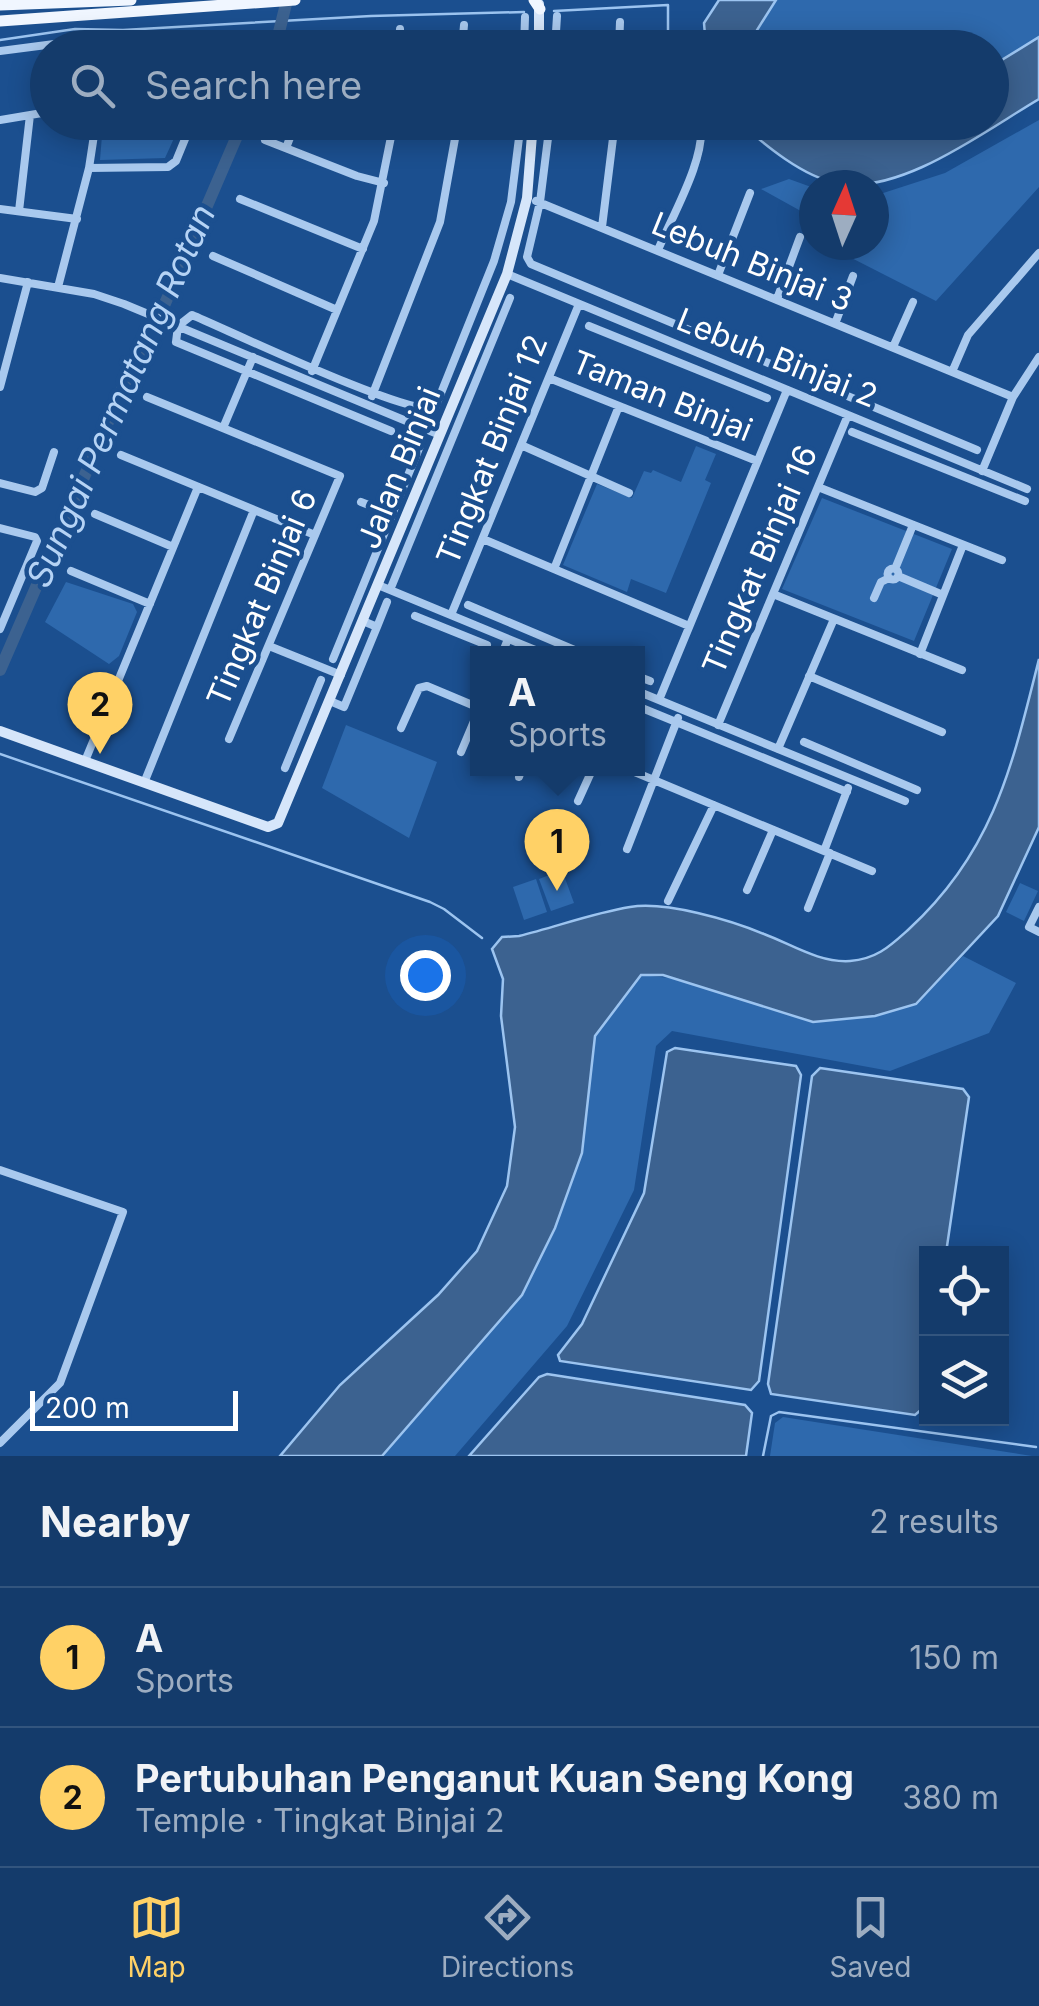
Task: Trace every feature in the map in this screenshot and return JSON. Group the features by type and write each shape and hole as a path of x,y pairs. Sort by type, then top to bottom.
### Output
{"main road":[{"path":"6,3 131,0"},
{"path":"0,22 295,0"}],"street":[{"path":"539,30 540,2"},
{"path":"556,30 557,16"},
{"path":"525,17 525,30"},
{"path":"620,22 620,30"},
{"path":"464,25 464,30"},
{"path":"0,51 30,48"},
{"path":"0,120 30,116 19,211"},
{"path":"58,287 93,140"},
{"path":"89,168 168,167 176,162 185,140"},
{"path":"265,140 357,176 384,182"},
{"path":"286,148 289,140"},
{"path":"308,380 362,249 384,182 391,140"},
{"path":"368,405 440,222 455,140"},
{"path":"175,324 192,314 374,392 430,410 435,408 494,262 519,140"},
{"name":"Jalan Binjai","path":"144,783 268,827 278,823 507,274 527,198 532,140"},
{"path":"540,202 548,140"},
{"path":"602,227 613,140"},
{"path":"658,250 702,140"},
{"path":"531,146 547,148"},
{"path":"718,275 750,193"},
{"name":"Lebuh Binjai 3","path":"527,198 1013,397"},
{"path":"240,199 362,249"},
{"name":"Lebuh Binjai 2","path":"540,202 527,256 531,264 978,450"},
{"path":"0,209 77,219"},
{"path":"504,226 519,229"},
{"path":"777,299 799,239"},
{"path":"952,372 968,335 1039,253"},
{"path":"213,256 338,310"},
{"name":"Lebuh Binjai 2","path":"507,274 1027,489"},
{"path":"835,324 853,276"},
{"path":"0,278 94,294 141,310 440,435"},
{"path":"0,387 28,282"},
{"path":"390,590 510,298"},
{"path":"893,348 912,302"},
{"name":"Tingkat Binjai 12","path":"451,615 580,304"},
{"path":"490,312 503,317"},
{"path":"608,333 614,318"},
{"path":"175,324 174,341 391,431"},
{"path":"589,326 767,398"},
{"path":"0,346 12,348"},
{"path":"147,397 224,428 252,357"},
{"path":"982,470 1013,397 1039,357"},
{"path":"286,388 291,373"},
{"path":"744,387 749,374"},
{"name":"Taman Binjai","path":"549,378 757,462"},
{"path":"446,380 460,385"},
{"path":"659,700 786,390"},
{"path":"352,415 357,401"},
{"path":"554,569 619,406"},
{"name":"Tingkat Binjai 16","path":"718,724 848,415"},
{"name":"Tingkat Binjai 6","path":"224,428 340,476 229,739"},
{"path":"852,432 1025,502"},
{"path":"948,456 955,441"},
{"path":"521,445 629,494"},
{"path":"333,659 420,446"},
{"path":"0,482 35,492 42,488 54,452"},
{"path":"121,455 315,535"},
{"path":"408,475 421,480"},
{"path":"818,486 1002,560"},
{"path":"85,762 198,487"},
{"path":"361,502 392,514"},
{"path":"0,731 144,783 254,510"},
{"path":"96,514 173,547"},
{"path":"874,598 881,582 894,574 913,525"},
{"path":"0,528 35,537 37,544 0,629"},
{"path":"400,533 412,538"},
{"path":"483,539 690,626"},
{"path":"920,654 963,544"},
{"path":"71,570 150,604"},
{"path":"894,574 943,595"},
{"path":"378,585 526,646"},
{"path":"772,594 962,670"},
{"path":"0,597 14,600"},
{"path":"330,702 344,707 387,602"},
{"path":"468,605 565,646"},
{"path":"471,639 491,614"},
{"path":"415,616 486,645"},
{"path":"778,749 834,619"},
{"path":"363,621 377,627"},
{"path":"345,629 358,634"},
{"path":"505,646 508,638"},
{"path":"269,646 341,675"},
{"path":"810,676 942,732"},
{"path":"645,679 650,681"},
{"path":"285,768 322,680"},
{"path":"401,728 419,688 426,686 470,707"},
{"path":"645,694 905,801"},
{"path":"310,708 325,714"},
{"path":"645,709 847,792"},
{"path":"627,848 681,710"},
{"path":"461,752 470,728"},
{"path":"804,742 918,790"},
{"path":"818,765 824,751"},
{"path":"578,801 589,776"},
{"path":"644,776 872,870"},
{"path":"808,908 851,779"},
{"path":"668,900 714,805"},
{"path":"747,890 773,830"},
{"path":"1039,906 1029,927 1039,932"},
{"path":"0,1170 123,1212 60,1383 0,1443"}],"shaded area":[{"path":"719,0 776,0 757,30 705,30 704,23"},
{"path":"776,0 1039,0 1039,37 1009,56 1009,30 757,30"},
{"path":"1039,37 1039,99 1009,118 1009,56"},
{"path":"1039,120 1039,187 936,301 855,260 889,260 889,191 945,173"},
{"path":"102,140 173,140 165,158 100,160"},
{"path":"760,140 973,140 942,158 889,180 889,170 804,170"},
{"path":"789,179 799,183 799,210 761,189"},
{"path":"696,446 716,454 705,480 711,483 666,593 631,579 627,592 563,565 597,484 632,498 644,471 653,470 681,482"},
{"path":"822,498 952,549 914,641 782,589"},
{"path":"66,582 133,604 137,612 119,656 109,664 45,622"},
{"path":"1039,659 1039,827 998,916 916,1004 875,1016 813,1022 663,975 641,975 595,1036 582,1153 555,1228 522,1295 382,1456 280,1456 340,1385 438,1295 477,1251 507,1186 515,1127 501,1016 503,979 492,949 502,937 645,906 716,918 827,959 860,960 876,954 902,935 938,899 980,838 1008,771"},
{"path":"346,725 437,762 409,838 322,788"},
{"path":"562,870 574,903 551,911 539,879"},
{"path":"536,879 547,912 524,920 513,887"},
{"path":"1020,883 1038,891 1024,921 1006,912"},
{"path":"963,956 1016,983 989,1033 890,1071 672,1031 656,1046 634,1190 567,1326 455,1456 382,1456 522,1295 555,1228 582,1153 595,1036 641,975 916,1004"},
{"path":"675,1048 796,1066 801,1075 759,1381 751,1390 560,1361 558,1355 582,1324 644,1193 667,1052"},
{"path":"820,1068 963,1089 969,1097 947,1246 919,1246 919,1412 915,1415 771,1394 768,1384 812,1076"},
{"path":"547,1374 745,1405 752,1413 746,1456 469,1456 539,1377"},
{"path":"783,1417 1032,1456 770,1456 775,1423"}],"waterway":[{"name":"Sungai Permatang Rotan","path":"280,30 287,0"},
{"path":"554,11 668,5 668,30"},
{"path":"123,30 524,12"},
{"path":"68,30 123,30"},
{"path":"0,40 30,36"},
{"name":"Sungai Permatang Rotan","path":"0,670 235,140"},
{"path":"0,754 430,902 482,938"},
{"path":"763,1456 771,1416 779,1412 1036,1447"}],"place":[{"name":"Pertubuhan Penganut Kuan Seng Kong","path":"100,754"},
{"name":"A","path":"557,891"}]}
